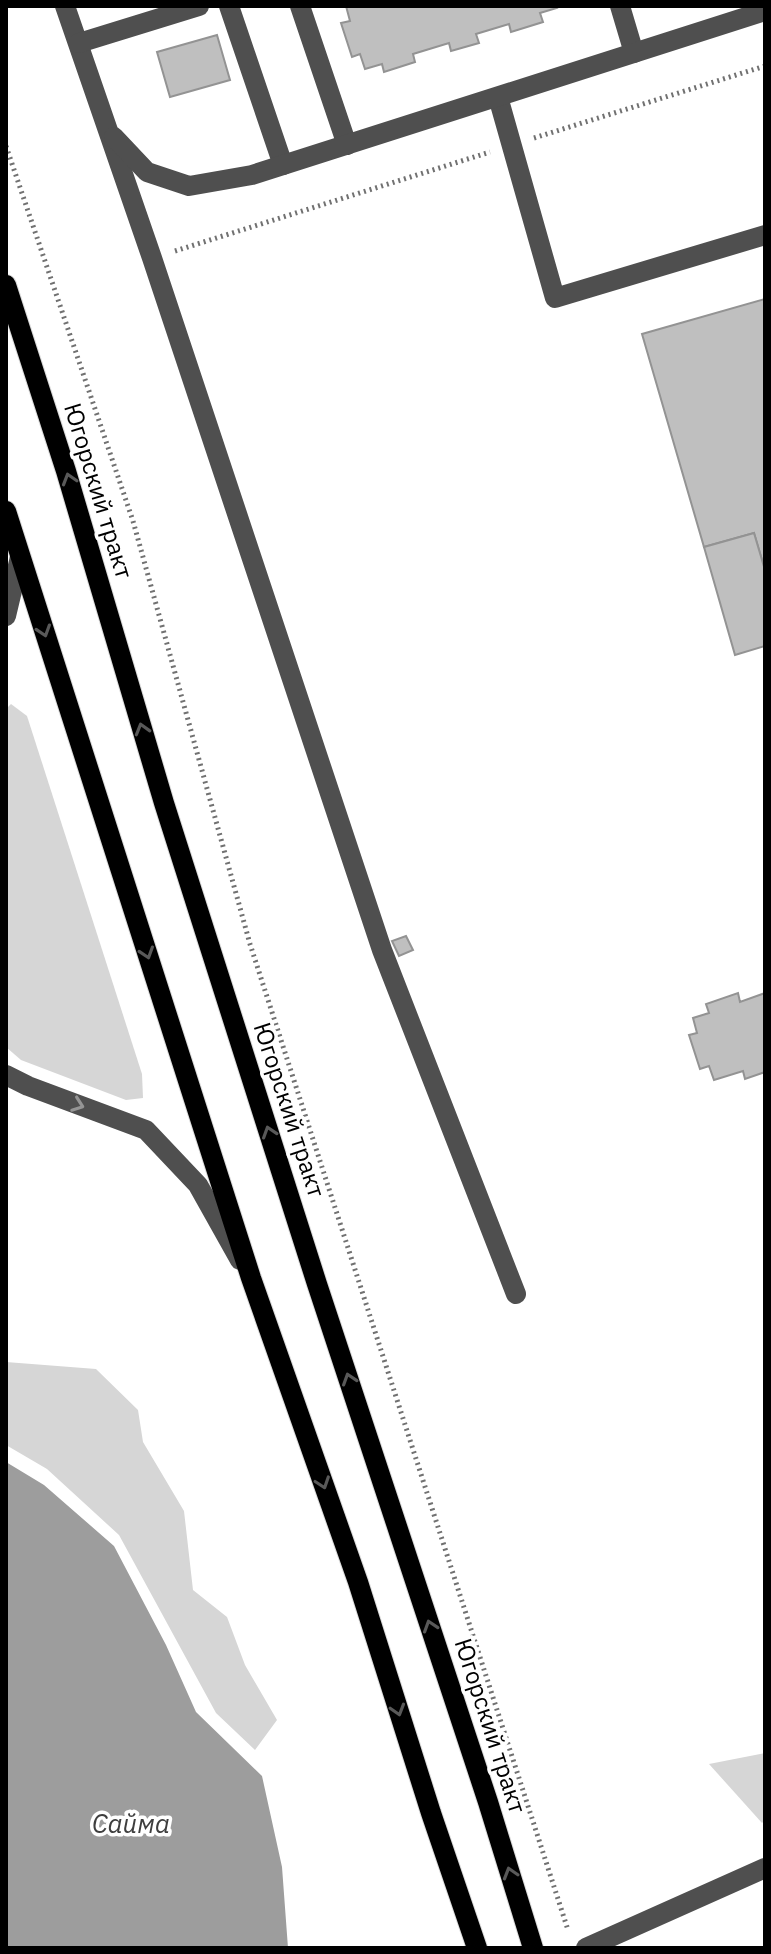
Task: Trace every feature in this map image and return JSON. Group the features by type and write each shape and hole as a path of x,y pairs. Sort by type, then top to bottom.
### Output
{"main road":[{"name":"Югорский тракт","path":"6,285 66,471 164,803 533,1948"},
{"path":"6,511 251,1278 358,1582 477,1948"}],"lane":[{"path":"65,6 382,950 516,1294"},
{"path":"79,43 199,6"},
{"path":"229,6 283,165"},
{"path":"300,6 347,145"},
{"path":"620,6 634,53"},
{"path":"109,131 147,172 189,186 252,175 765,11"},
{"path":"498,97 555,298 765,235"},
{"path":"6,616 20,557"},
{"path":"6,1075 146,1130 198,1185 251,1278"},
{"path":"586,1948 765,1868"}],"path":[{"path":"152,258 765,66"},
{"path":"6,146 133,521 250,944 569,1934"}],"shaded area":[{"path":"11,704 27,716 142,1074 143,1098 126,1100 21,1060 6,1047 6,709"},
{"path":"6,1362 96,1369 138,1410 143,1442 184,1511 193,1590 227,1617 245,1665 277,1720 255,1750 216,1713 119,1535 47,1469 6,1445"},
{"path":"765,1753 765,1820 762,1823 709,1764"}],"water":[{"name":"Сайма","path":"6,1462 44,1485 114,1546 166,1645 196,1712 262,1776 282,1867 288,1948 6,1948"}],"building":[{"path":"346,6 557,8 540,13 543,22 511,32 509,24 476,34 479,43 451,51 449,43 413,54 415,62 384,72 382,64 365,69 360,54 352,57 341,23 350,21"},
{"path":"217,35 230,80 170,97 157,52"},
{"path":"765,299 765,570 754,533 704,547 642,334"},
{"path":"754,533 765,570 765,646 735,655 704,547"},
{"path":"406,936 413,950 399,956 392,941"},
{"path":"738,993 740,1002 765,993 765,1072 745,1079 743,1071 714,1080 709,1066 700,1069 689,1035 697,1033 693,1018 709,1013 706,1004"}]}
